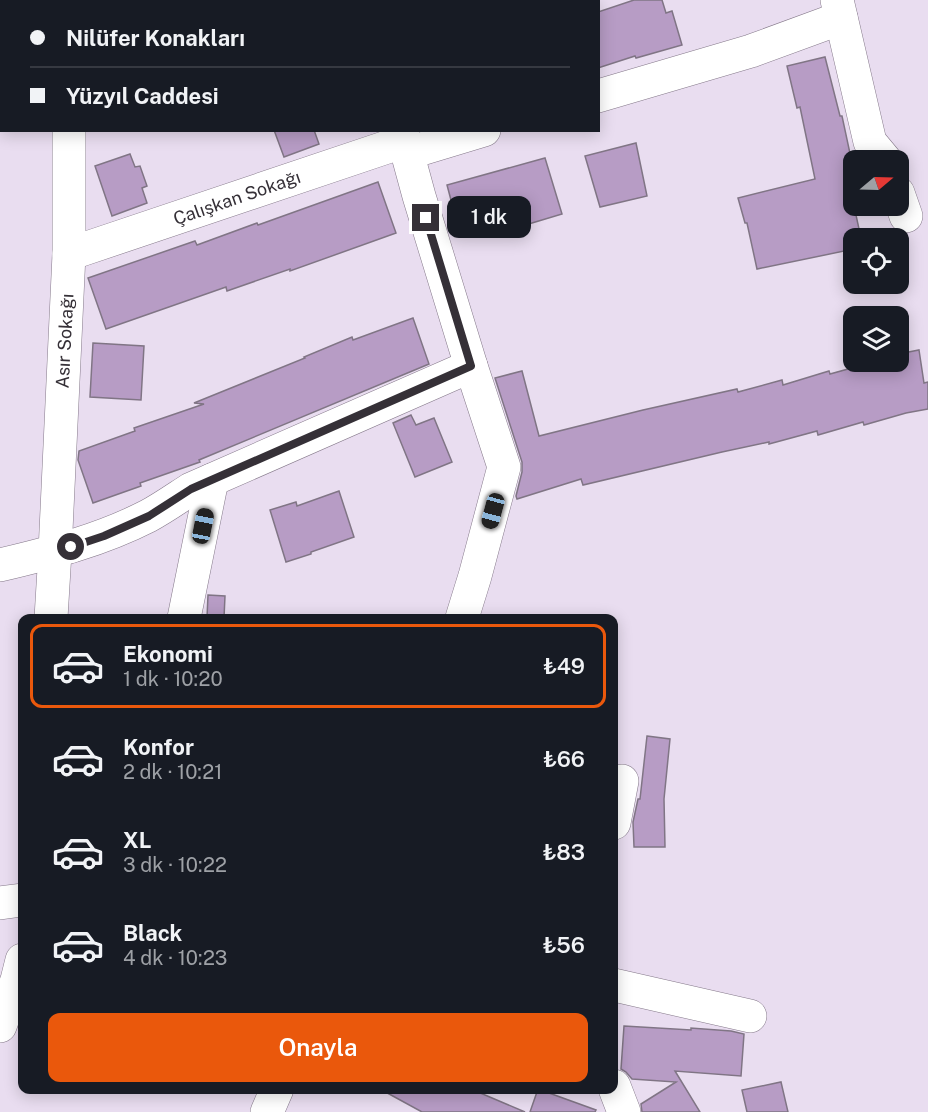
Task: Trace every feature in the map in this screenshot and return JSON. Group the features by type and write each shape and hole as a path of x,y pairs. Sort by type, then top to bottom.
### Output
{"street":[{"path":"600,95 751,51 839,9 870,142 877,150"},
{"name":"Asır Sokağı","path":"51,614 69,254 69,132"},
{"name":"Çalışkan Sokağı","path":"69,254 404,142 471,132"},
{"path":"404,142 471,366 504,467 463,614"},
{"path":"0,565 55,552 104,536 149,516 191,489 471,366"},
{"path":"185,614 212,480"},
{"path":"618,802 622,781"},
{"path":"0,903 18,901"},
{"path":"0,1026 18,980"},
{"path":"618,986 750,1016"},
{"path":"617,1094 624,1112"}],"building":[{"path":"634,0 662,0 666,13 672,11 682,45 600,67 600,11"},
{"path":"825,57 849,150 843,150 843,216 856,216 859,228 843,228 843,251 757,269 747,223 745,223 738,198 815,179 800,107 797,108 787,66"},
{"path":"275,132 315,132 319,144 284,157"},
{"path":"636,143 647,196 600,207 585,156"},
{"path":"130,154 135,167 140,166 147,186 142,188 147,203 112,216 95,166"},
{"path":"545,158 562,214 512,229 510,221 460,234 447,185"},
{"path":"378,182 396,233 290,271 290,269 227,291 226,287 106,329 88,278 195,241 197,245 257,223 258,225"},
{"path":"413,318 429,364 199,460 200,462 140,483 141,486 93,503 78,460 79,451 135,431 134,428 204,404 194,403 352,337 353,340"},
{"path":"93,343 144,346 141,400 90,397"},
{"path":"919,350 924,383 928,382 928,409 864,425 863,422 818,435 817,431 769,444 769,442 722,452 583,485 581,479 517,499 522,462 495,378 522,371 539,436 737,389 738,392 782,380 783,385 829,371 830,374 843,370 909,372 909,352"},
{"path":"411,415 416,425 434,418 452,462 415,477 393,423"},
{"path":"339,491 354,537 286,562 270,510 296,502 297,506"},
{"path":"208,595 225,596 224,614 207,614"},
{"path":"647,736 670,739 664,799 665,847 634,847 633,822 638,799 640,799"},
{"path":"624,1026 691,1030 691,1028 744,1034 741,1076 675,1071 700,1112 642,1112 641,1104 676,1082 632,1079 621,1069"},
{"path":"781,1082 788,1112 747,1112 742,1090"},
{"path":"389,1094 483,1094 525,1112 422,1112"},
{"path":"536,1094 552,1094 596,1110 595,1112 530,1112"}],"route":[{"path":"71,547 104,536 149,516 191,489 471,366 426,218"}]}
